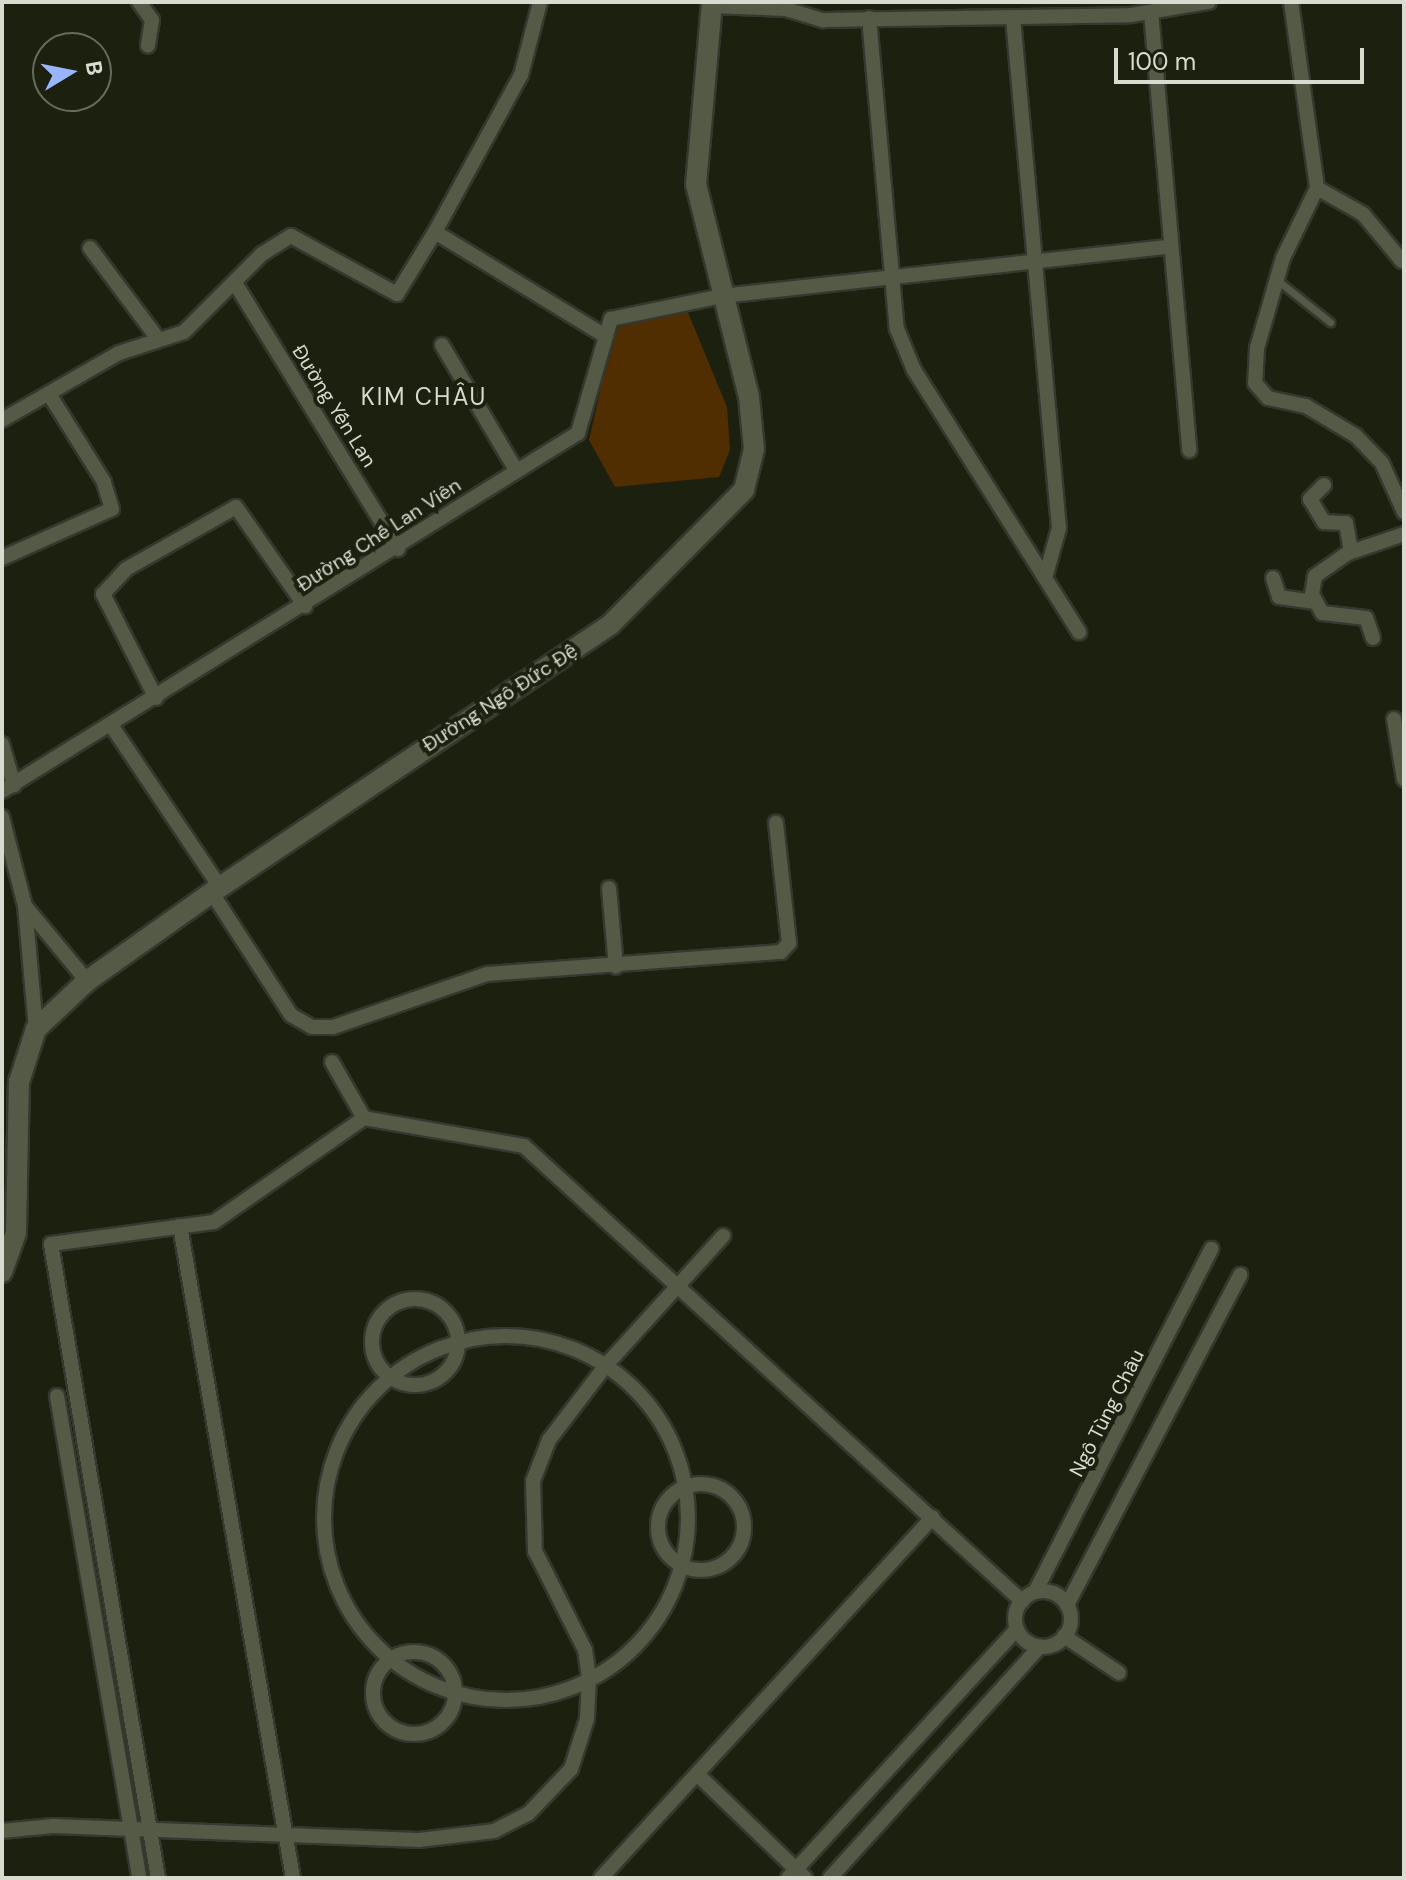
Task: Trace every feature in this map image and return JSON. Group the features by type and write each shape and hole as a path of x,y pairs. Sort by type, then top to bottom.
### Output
{"main road":[{"name":"Đường Ngô Đức Đệ","path":"2,1272 16,1233 19,1082 36,1029 87,981 216,890 611,624 714,528 744,490 754,449 749,397 696,185 712,4"}],"street":[{"path":"139,2 152,20 148,46"},
{"path":"2,420 158,339 184,332 235,283 291,236 397,294 435,232 521,75 540,2"},
{"path":"712,4 786,9 823,20 1013,18 1130,9 1151,12 1209,2"},
{"path":"1291,2 1317,188 1277,280 1255,361 1260,393 1306,406 1356,436 1382,463 1404,512"},
{"path":"1151,12 1189,450"},
{"path":"869,18 888,278 914,370 1079,632"},
{"path":"1013,18 1059,528 1045,578"},
{"path":"1317,188 1363,214 1402,261"},
{"path":"435,232 604,335 611,319 722,296 1169,247"},
{"path":"90,248 158,339"},
{"name":"Đường Yến Lan","path":"235,283 398,549"},
{"name":"Đường Chế Lan Viên","path":"8,788 398,549 516,470 578,433 596,390 604,335"},
{"path":"442,345 516,470"},
{"path":"2,558 112,509 104,482 49,394"},
{"path":"1324,485 1310,499 1324,522 1346,523 1351,552"},
{"path":"156,698 103,594 126,569 236,507 305,606"},
{"path":"1373,638 1366,618 1322,613 1314,602 1315,576 1351,552 1404,534"},
{"path":"1273,578 1279,597 1314,602"},
{"path":"1394,719 1404,779"},
{"path":"111,725 291,1015 312,1027 369,1019 456,980 616,967 787,948 776,823"},
{"path":"2,744 8,788"},
{"path":"2,817 25,906 36,1029"},
{"path":"609,888 616,967"},
{"path":"25,906 87,981"},
{"path":"332,1062 364,1118"},
{"path":"158,1878 51,1244 214,1222 364,1118 524,1146 1022,1601"},
{"path":"180,1226 293,1878"},
{"path":"2,1831 130,1827 419,1840 494,1831 528,1814 571,1769 587,1719 589,1678 585,1650 535,1551 533,1481 549,1440 607,1364 723,1236"},
{"name":"Ngô Tùng Châu","path":"1035,1592 1211,1249"},
{"path":"1064,1636 1067,1605 1240,1275"},
{"path":"400,1301 441,1308 457,1342 454,1359 436,1380 408,1385 388,1375 376,1360 373,1332 400,1301"},
{"path":"540,1337 607,1364 650,1402 677,1448 685,1487 685,1566 656,1621 619,1661 563,1694 498,1700 455,1694 390,1659 354,1620 329,1565 323,1506 337,1448 388,1375 457,1342 540,1337"},
{"path":"57,1396 139,1878"},
{"path":"685,1487 726,1492 744,1530 721,1565 685,1566 669,1555 659,1531 665,1505 685,1487"},
{"path":"601,1878 933,1517"},
{"path":"697,1774 796,1875 1017,1629 1022,1601 1035,1592 1053,1593 1067,1605"},
{"path":"1017,1629 1040,1646"},
{"path":"830,1878 1040,1646 1064,1636"},
{"path":"1064,1636 1119,1673"},
{"path":"431,1655 451,1675 455,1694 450,1713 431,1731 393,1729 373,1696 390,1659 431,1655"}],"lane":[{"path":"1277,280 1330,322"}],"shaded area":[{"path":"687,310 727,407 730,450 719,477 615,487 589,440 610,347 619,327"}],"district":[{"name":"KIM CHÂU","path":"424,397"}]}
